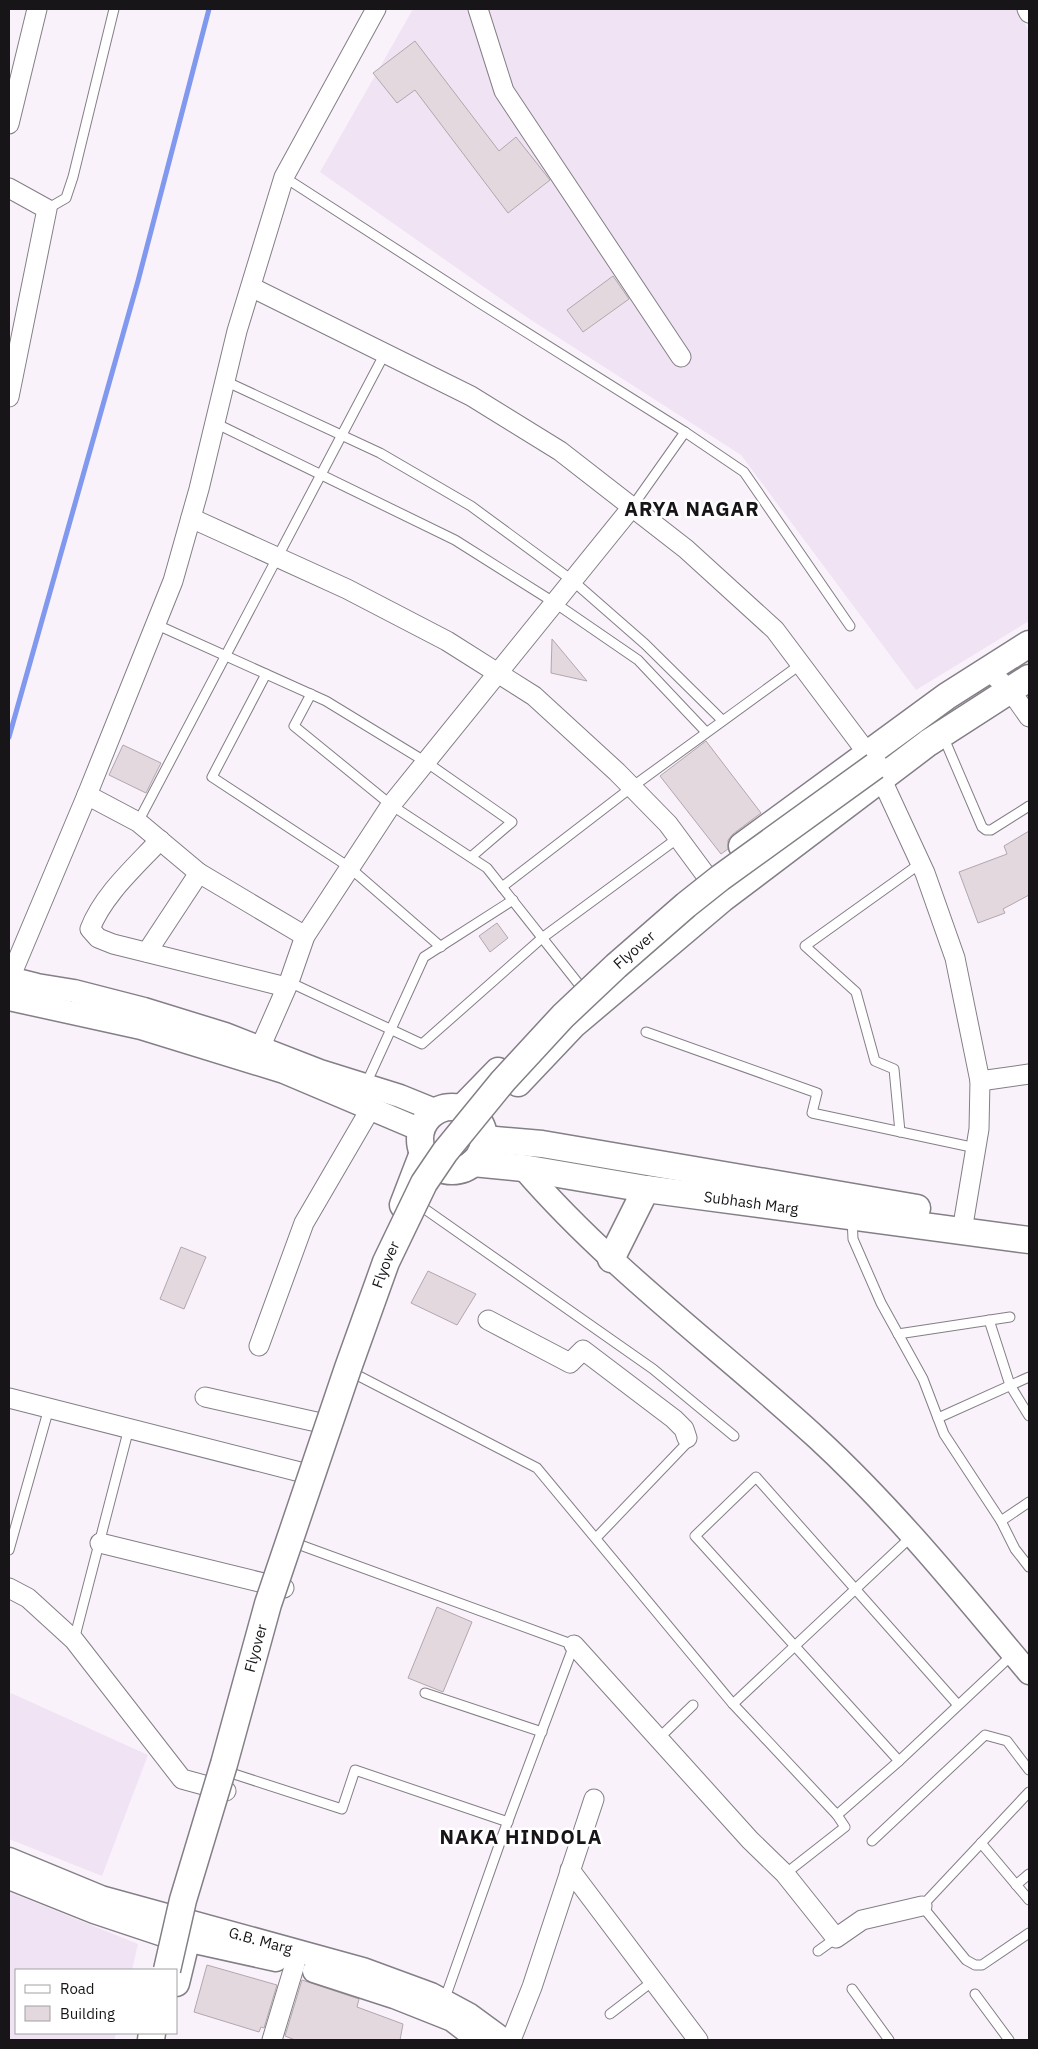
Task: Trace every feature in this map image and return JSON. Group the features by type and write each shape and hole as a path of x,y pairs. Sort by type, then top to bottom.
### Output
{"main road":[{"path":"451,1128 479,1156 473,1163 459,1170 443,1170 428,1161 451,1128 561,1005 589,996 722,899 875,766 921,715 1029,644"},
{"path":"589,996 705,875 875,766 938,736 1020,684"},
{"name":"Flyover","path":"900,749 921,715"},
{"name":"Flyover","path":"167,1969 183,1900 271,1595 386,1262 424,1183 445,1152 503,1081 563,1016 616,966 686,905 720,878 900,749 938,736"},
{"path":"451,1128 963,1223 1029,1224"},
{"path":"289,1541 304,1473 373,1272 404,1203 451,1128"},
{"name":"Subhash Marg","path":"473,1163 523,1168 646,1189 852,1216 963,1223 1029,1240"},
{"path":"156,1969 177,1928 203,1870 222,1783 289,1541 355,1374 389,1274 422,1207 443,1170"},
{"path":"611,1260 646,1189"},
{"path":"176,1969 177,1928"}],"street":[{"path":"9,124 38,9"},
{"path":"9,985 173,581 215,423 237,331 284,177 376,9"},
{"path":"478,9 504,91 681,357"},
{"path":"1027,9 1029,13"},
{"path":"9,188 47,209 9,397"},
{"path":"251,286 471,396 560,451 686,549 776,630 875,766 921,863 955,958 980,1081 979,1129 963,1223"},
{"path":"260,1048 288,985 305,936 349,867 392,805 632,507"},
{"path":"190,518 347,589 430,632 534,696 632,787 668,824 722,899"},
{"path":"988,670 1020,684 1029,717"},
{"path":"86,795 138,822 199,873 305,936"},
{"path":"160,840 95,915 90,929 98,938 147,952 288,985"},
{"path":"147,952 199,873"},
{"path":"9,985 37,985 74,990 144,1008 225,1034 320,1071 400,1096 451,1128"},
{"path":"9,985 284,1072 371,1108 451,1128"},
{"path":"980,1081 1029,1074"},
{"path":"259,1346 304,1223 371,1108"},
{"path":"523,1168 611,1260 818,1438 913,1535 1029,1673"},
{"path":"488,1320 570,1363 583,1350 674,1419 684,1429 687,1438"},
{"path":"206,1396 321,1423"},
{"path":"9,1398 304,1473"},
{"path":"100,1544 275,1586"},
{"path":"9,1588 28,1598 74,1640 182,1779 222,1783"},
{"path":"574,1645 750,1840 785,1874 836,1938 862,1920 922,1906"},
{"path":"511,2040 532,1987 594,1800"},
{"name":"G.B. Marg","path":"9,1859 177,1928 363,1969 444,2001 470,2015 504,2040"},
{"path":"570,1870 698,2040"},
{"path":"9,1878 94,1912 177,1928 394,1997 452,2020 478,2040"},
{"path":"272,2040 295,1964"}],"lane":[{"path":"47,209 66,198 73,177 114,9"},
{"path":"284,177 478,302 686,432 744,472 850,626"},
{"path":"138,822 386,353"},
{"path":"225,381 380,453 471,506 573,581 645,644 722,720"},
{"path":"215,423 455,540 555,603 638,660 706,732"},
{"path":"632,507 686,432"},
{"path":"155,624 326,701 426,762 512,822 471,857"},
{"path":"502,886 722,720 801,664"},
{"path":"266,674 212,777 349,867 441,946"},
{"path":"310,694 294,726 392,805 487,868 589,996"},
{"path":"938,736 982,828 991,830 1029,806"},
{"path":"288,985 422,1044 542,938 678,838"},
{"path":"900,1132 894,1069 875,1061 856,992 805,946 921,863"},
{"path":"365,1085 424,957 513,900"},
{"path":"646,1032 817,1093 812,1113 976,1148"},
{"path":"422,1207 653,1370 734,1436"},
{"path":"852,1216 852,1239 882,1303 923,1379 944,1434 1001,1521 1015,1549 1029,1567"},
{"path":"898,1334 1010,1317"},
{"path":"989,1320 1010,1385 1029,1416"},
{"path":"355,1374 537,1468 733,1704 837,1815 845,1827 785,1874"},
{"path":"938,1418 1029,1376"},
{"path":"9,1550 50,1408"},
{"path":"74,1640 130,1428"},
{"path":"596,1538 684,1445 687,1438"},
{"path":"899,1761 695,1536 756,1477 958,1705"},
{"path":"1001,1521 1029,1502"},
{"path":"733,1704 913,1535"},
{"path":"289,1541 574,1645 444,2001"},
{"path":"837,1815 899,1761 1013,1654"},
{"path":"425,1693 542,1732"},
{"path":"658,1739 693,1705"},
{"path":"872,1841 985,1735 1007,1742 1029,1770"},
{"path":"222,1783 342,1809 355,1770 508,1822"},
{"path":"1029,1792 922,1906 966,1960 975,1965 982,1965 1029,1933"},
{"path":"981,1843 1029,1900"},
{"path":"1016,1885 1029,1874"},
{"path":"818,1951 836,1938"},
{"path":"610,2014 653,1981"},
{"path":"852,1989 889,2040"},
{"path":"975,1994 1009,2040"}],"shaded area":[{"path":"413,9 1018,9 1029,32 1029,621 916,690 741,455 528,318 320,172"},
{"path":"11,1693 148,1755 102,1876 9,1839 9,1698"},
{"path":"9,1892 138,1944 132,1969 15,1969 15,2034 116,2034 114,2040 9,2040"}],"building":[{"path":"415,41 499,151 516,137 550,180 508,213 415,90 397,103 373,73"},
{"path":"613,276 629,299 583,332 567,310"},
{"path":"552,639 587,681 551,673"},
{"path":"706,741 761,813 733,834 728,840 728,849 721,854 660,776"},
{"path":"123,745 161,763 146,793 109,775"},
{"path":"1029,831 1029,895 1003,909 1005,913 978,923 959,872 1007,854 1004,846"},
{"path":"497,923 508,938 490,952 479,936"},
{"path":"181,1247 206,1257 184,1309 160,1299"},
{"path":"428,1271 476,1294 457,1325 411,1303"},
{"path":"437,1607 472,1622 443,1692 408,1678"},
{"path":"207,1965 277,1985 264,2028 261,2027 259,2032 194,2012"},
{"path":"302,1980 359,1999 357,2007 403,2024 400,2040 295,2040 285,2036"}],"waterway":[{"path":"9,737 138,281 209,9"}],"district":[{"name":"ARYA NAGAR","path":"692,509"},
{"name":"NAKA HINDOLA","path":"521,1837"}]}
